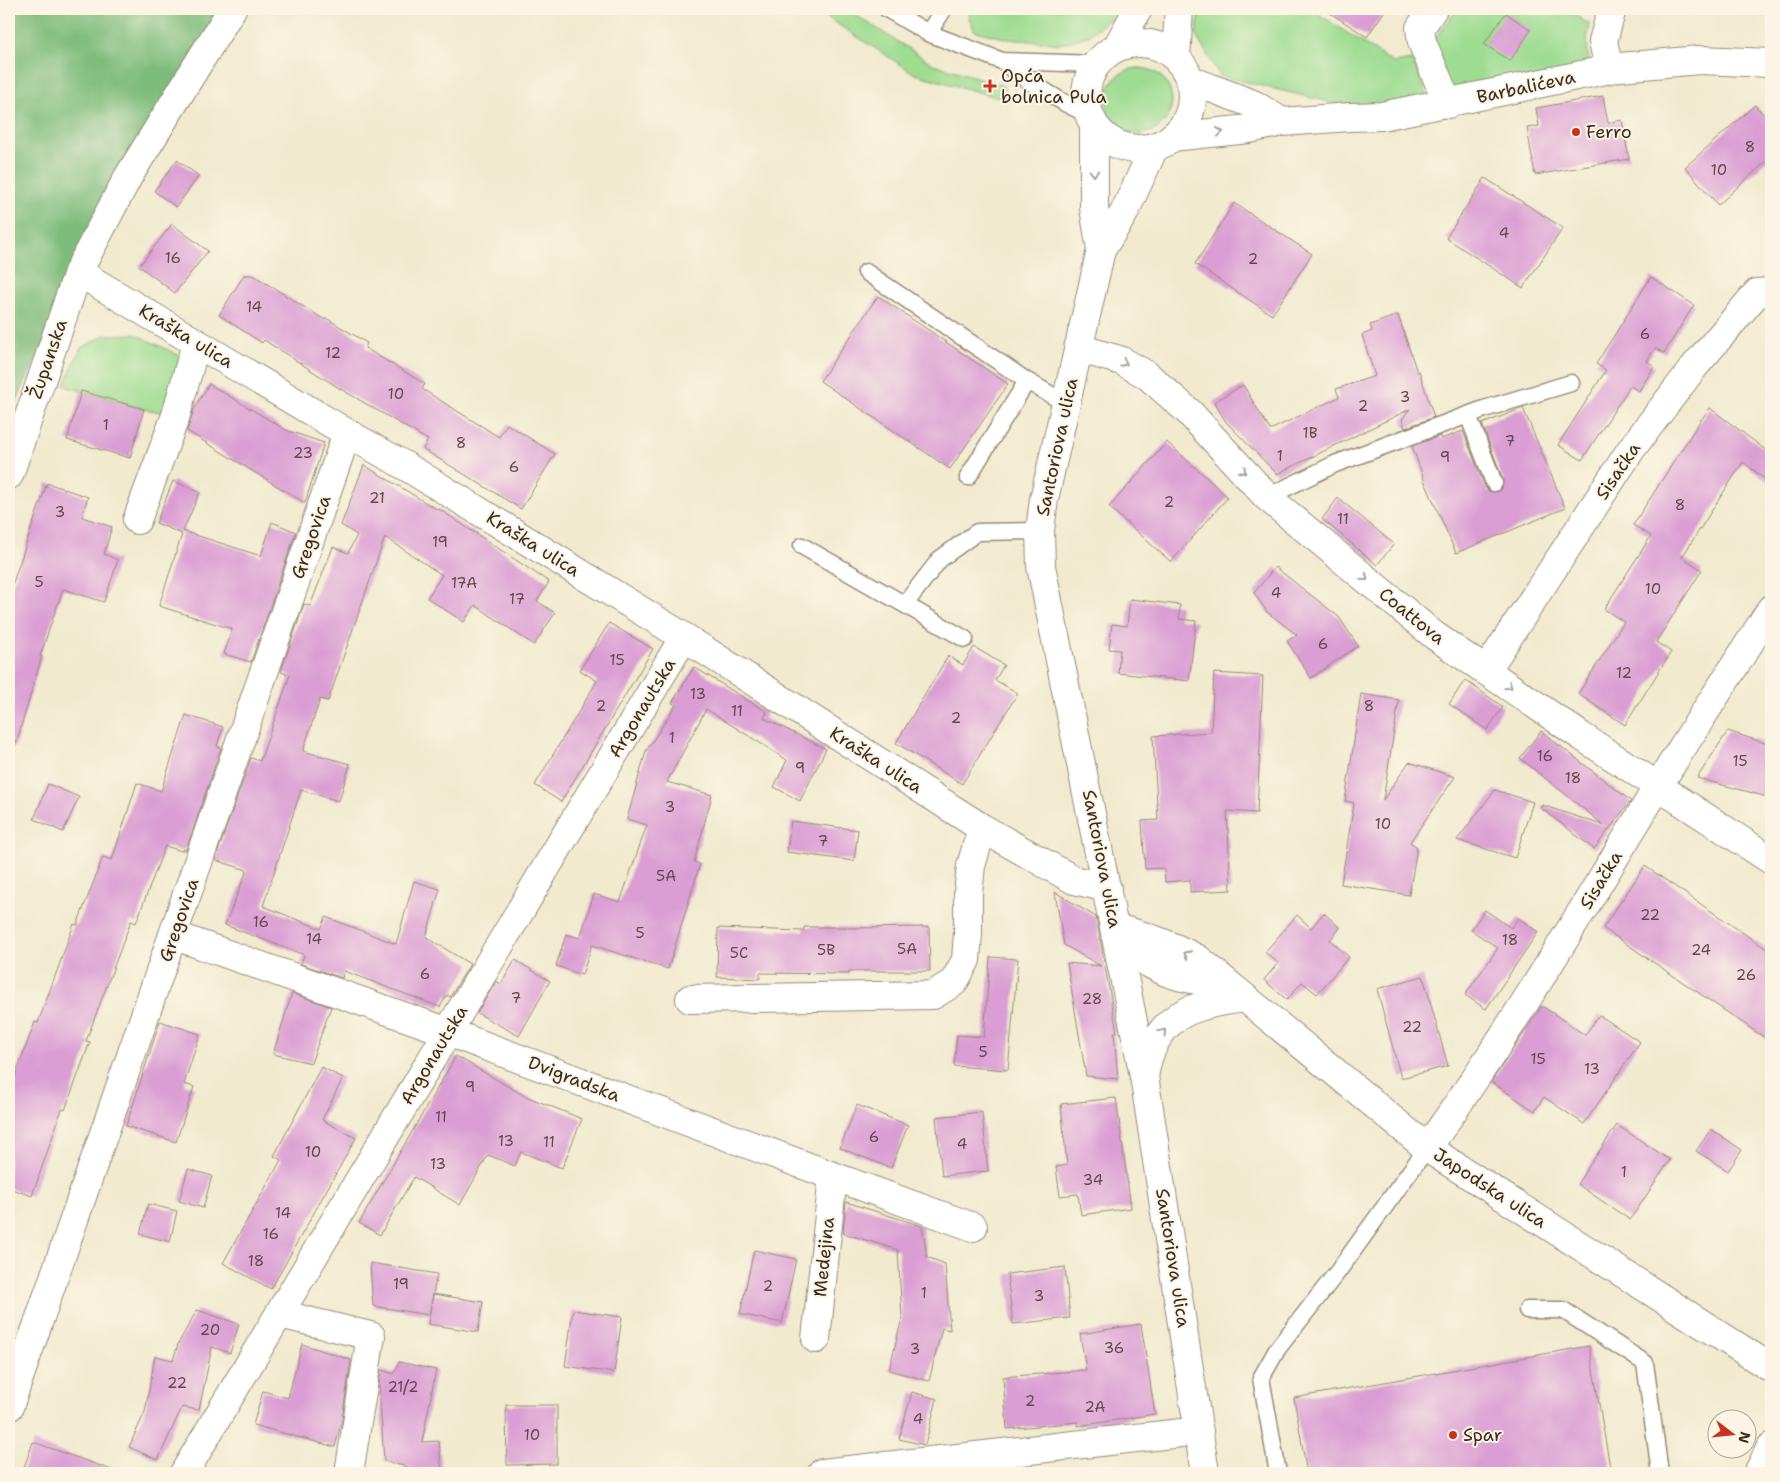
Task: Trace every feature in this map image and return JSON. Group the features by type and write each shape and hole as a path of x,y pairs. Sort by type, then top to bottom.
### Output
{"street":[{"name":"Županska","path":"9,475 78,272 128,177 232,9"},
{"path":"1138,9 1107,55 1088,79 1085,97 1092,120 1106,137 1121,146 1138,149 1164,142 1183,126 1190,111 1192,95 1183,69 1179,9"},
{"path":"1433,9 1420,28 1422,42 1448,104"},
{"path":"1609,69 1603,41 1612,9"},
{"path":"1107,55 1132,42 1148,43 1164,48 1183,69 1253,104 1282,122"},
{"name":"Barbalićeva","path":"1164,142 1282,122 1382,116 1448,104 1609,69 1700,60 1771,63"},
{"name":"Santoriova ulica","path":"1092,120 1094,208 1101,250"},
{"name":"Santoriova ulica","path":"1164,142 1101,250 1044,499 1040,531 1041,566 1144,1076 1205,1473"},
{"name":"Kraška ulica","path":"78,272 402,464 684,637 982,828 1074,880 1107,888"},
{"name":"Sisačka","path":"1486,671 1632,448 1694,367 1757,293 1771,292"},
{"path":"137,520 176,415 196,343"},
{"name":"Coattova","path":"1078,348 1122,361 1147,375 1189,412 1267,498 1435,636 1581,736 1771,860"},
{"name":"Gregovica","path":"9,1407 347,433"},
{"name":"Sisačka","path":"1428,1148 1462,1100 1567,936 1771,609"},
{"name":"Argonautska","path":"184,1473 684,637"},
{"path":"690,999 932,995 954,982 966,960 968,893 971,866 982,828"},
{"name":"Dvigradska","path":"173,935 448,1032 973,1227"},
{"path":"1117,936 1146,963 1171,975 1235,991"},
{"path":"1144,1076 1150,1053 1159,1035 1174,1020 1197,1006 1217,1001 1235,991"},
{"name":"Japodska ulica","path":"1235,991 1428,1148 1771,1368"},
{"name":"Medejina","path":"816,1339 833,1176"},
{"path":"279,1314 371,1336 349,1473"},
{"path":"822,1473 1199,1431"},
{"path":"1758,1473 1771,1447"}],"lane":[{"path":"887,9 928,33 1002,61 1030,82 1092,120"},
{"path":"928,33 944,9"},
{"path":"1002,61 1107,55"},
{"path":"866,272 1027,381 1065,403"},
{"path":"968,477 1027,381"},
{"path":"1267,498 1335,464 1468,415 1571,383"},
{"path":"1468,415 1494,483"},
{"path":"905,604 940,559 977,532 1040,531"},
{"path":"802,546 965,638"},
{"path":"1278,1473 1261,1378 1278,1348 1339,1270 1428,1148"},
{"path":"1527,1310 1563,1310 1646,1363 1660,1473"}],"green space":[{"path":"9,9 232,9 78,272 9,417"},
{"path":"814,9 846,9 933,64 1002,85 1010,101 915,74"},
{"path":"970,9 981,9 987,12 989,9 1122,9 1088,36 1060,44 1008,39 975,31 969,18"},
{"path":"1200,9 1311,9 1393,63 1412,60 1431,103 1380,114 1220,76 1196,36"},
{"path":"1457,9 1566,9 1590,25 1587,39 1589,69 1450,99 1430,45"},
{"path":"1139,68 1151,71 1162,78 1169,89 1172,101 1169,113 1162,124 1151,131 1139,134 1127,131 1116,124 1109,113 1106,101 1109,89 1116,78 1127,71"},
{"path":"135,334 191,361 176,415 144,409 64,386 81,348 105,335"}],"building":[{"path":"1324,9 1386,9 1367,37"},
{"path":"1506,13 1531,30 1510,61 1484,44"},
{"name":"Ferro","path":"1603,96 1608,123 1622,120 1629,159 1535,175 1527,128 1539,126 1536,108"},
{"path":"1755,105 1771,123 1771,157 1718,205 1685,167"},
{"path":"177,160 199,176 176,207 154,191"},
{"path":"1485,178 1563,228 1523,288 1446,238"},
{"path":"1234,203 1312,254 1272,315 1195,264"},
{"path":"172,224 208,251 175,293 139,266"},
{"path":"244,275 253,275 325,320 326,318 367,343 365,348 425,384 422,389 499,437 507,424 555,454 521,509 423,449 428,440 339,388 264,340 262,343 219,315"},
{"path":"1651,277 1694,305 1664,353 1655,348 1647,361 1654,367 1639,391 1630,386 1582,460 1558,445 1606,370 1596,364"},
{"path":"878,296 1008,384 950,469 820,381"},
{"path":"1398,315 1434,417 1405,428 1402,419 1410,409 1277,474 1226,422 1214,402 1243,385 1270,430 1339,397 1336,389 1375,376 1362,335 1372,331 1370,325"},
{"path":"209,384 286,430 324,443 305,503 187,431 194,409"},
{"path":"81,391 144,409 130,458 67,440"},
{"path":"1523,408 1565,508 1456,553 1425,482 1412,446 1440,436 1441,439 1463,431 1485,487 1488,491 1497,492 1502,489 1503,480 1482,424"},
{"path":"1710,408 1771,454 1771,484 1743,462 1682,557 1702,570 1656,642 1671,652 1625,725 1578,694 1624,622 1604,609 1651,536 1633,525"},
{"path":"1167,442 1228,497 1171,562 1109,507"},
{"path":"364,465 439,509 549,582 537,601 555,613 534,645 475,605 464,622 427,598 442,575 385,537 328,701 320,699 303,751 350,764 339,801 301,790 263,906 321,929 326,917 396,944 414,881 440,889 426,937 470,964 450,997 447,995 440,1007 344,971 342,978 301,964 304,955 225,925 247,870 215,860 251,758 260,761 290,675 281,672 304,604 310,606 333,547 348,553 357,535 341,525"},
{"path":"173,481 200,492 183,531 261,556 272,522 296,532 251,662 224,654 232,629 159,606 182,534 156,523"},
{"path":"47,483 88,497 82,517 112,527 104,554 118,560 104,602 63,589 40,656 42,656 15,747 9,746 9,594"},
{"path":"1338,498 1394,544 1377,565 1322,519"},
{"path":"1275,567 1339,617 1358,646 1311,678 1287,641 1297,635 1267,612 1254,593"},
{"path":"1130,599 1180,605 1179,619 1196,621 1189,681 1118,673 1120,650 1109,649 1112,624 1127,626"},
{"path":"609,623 653,649 561,802 535,785 597,681 580,670"},
{"path":"974,647 1004,665 995,680 1018,693 962,784 896,743 948,656 963,665"},
{"path":"694,667 767,712 764,718 826,749 800,801 774,787 787,760 706,709 667,782 712,795 694,862 700,864 668,969 592,945 582,975 556,966 566,934 580,938 594,894 620,902 647,825 627,819 646,751 676,705 672,703"},
{"path":"1214,673 1263,676 1257,813 1227,811 1231,890 1190,892 1190,880 1165,882 1164,868 1145,869 1142,821 1158,820 1153,736 1211,732"},
{"path":"1465,680 1503,707 1487,730 1449,704"},
{"path":"1361,694 1399,700 1383,800 1409,762 1455,777 1410,842 1417,847 1409,895 1341,884 1354,803 1345,801"},
{"path":"186,715 223,727 217,746 221,748 186,850 183,849 182,851 165,846 136,923 131,921 86,1041 90,1042 65,1110 62,1109 32,1196 9,1188 9,1092 35,1022 38,1023 74,924 77,925 103,857 112,860 137,783 161,791"},
{"path":"1541,731 1631,801 1594,849 1541,808 1542,805 1605,826 1520,758"},
{"path":"1728,731 1771,745 1771,798 1697,778"},
{"path":"48,784 79,797 63,832 34,819"},
{"path":"1495,790 1533,802 1515,858 1457,840"},
{"path":"791,821 858,830 854,861 787,852"},
{"path":"1645,866 1771,952 1771,1042 1603,928"},
{"path":"1055,892 1096,917 1117,1032 1114,1032 1118,1079 1086,1076 1067,963 1101,966 1064,945"},
{"path":"1485,910 1511,928 1518,918 1538,932 1486,1009 1465,995 1498,948 1471,930"},
{"path":"1324,913 1340,928 1330,940 1349,957 1317,994 1302,982 1287,1000 1264,980 1278,963 1265,952 1297,915 1311,928"},
{"path":"804,927 929,927 930,971 849,971 849,974 760,973 760,979 717,977 718,928 804,931"},
{"path":"990,957 1018,959 1008,1070 954,1066 957,1035 984,1037"},
{"path":"515,960 550,981 519,1036 477,1013 496,981 501,984"},
{"path":"1423,976 1448,1066 1401,1078 1377,989"},
{"path":"292,993 331,1007 311,1063 273,1054"},
{"path":"1542,1006 1585,1035 1599,1015 1640,1042 1584,1124 1544,1097 1535,1111 1491,1082"},
{"path":"160,1021 200,1034 184,1084 194,1087 176,1142 126,1126"},
{"path":"456,1056 523,1095 582,1119 562,1168 521,1152 515,1166 488,1155 460,1205 414,1177 380,1235 359,1223"},
{"path":"321,1067 343,1078 322,1120 356,1138 271,1289 223,1263 281,1160 274,1156"},
{"path":"1116,1098 1131,1208 1081,1215 1078,1194 1060,1196 1056,1167 1067,1165 1061,1104"},
{"path":"857,1105 908,1125 891,1168 840,1148"},
{"path":"982,1112 988,1171 942,1176 936,1117"},
{"path":"1617,1125 1670,1160 1630,1220 1577,1184"},
{"path":"1711,1129 1742,1150 1728,1171 1696,1151"},
{"path":"188,1169 212,1176 203,1208 179,1201"},
{"path":"846,1202 922,1226 927,1257 945,1264 950,1330 942,1328 929,1381 889,1370 902,1318 898,1250 843,1233"},
{"path":"148,1204 177,1211 170,1242 140,1234"},
{"path":"754,1250 796,1259 782,1323 740,1314"},
{"path":"370,1263 437,1274 429,1315 373,1306"},
{"path":"1065,1267 1070,1318 1013,1324 1007,1274"},
{"path":"433,1294 483,1302 478,1332 428,1324"},
{"path":"197,1310 239,1324 230,1353 212,1347 199,1410 182,1407 158,1460 129,1447 145,1412 155,1356 173,1360 178,1344"},
{"path":"573,1310 622,1317 614,1373 565,1366"},
{"path":"1141,1324 1155,1414 1078,1426 1078,1422 1007,1429 1003,1377 1086,1370 1080,1334"},
{"path":"302,1344 351,1360 342,1420 335,1447 253,1425 263,1391 288,1398"},
{"name":"Spar","path":"1589,1346 1611,1473 1307,1473 1294,1398"},
{"path":"399,1362 436,1370 422,1442 439,1441 442,1473 414,1473 415,1469 384,1461 379,1385 381,1370 394,1374"},
{"path":"912,1392 937,1399 925,1445 899,1439"},
{"path":"506,1405 557,1405 557,1464 507,1465"},
{"path":"33,1442 112,1470 112,1473 22,1473"}],"place":[{"name":"Opća bolnica Pula","path":"990,86"},
{"name":"Ferro","path":"1576,132"},
{"name":"Spar","path":"1453,1435"}]}
